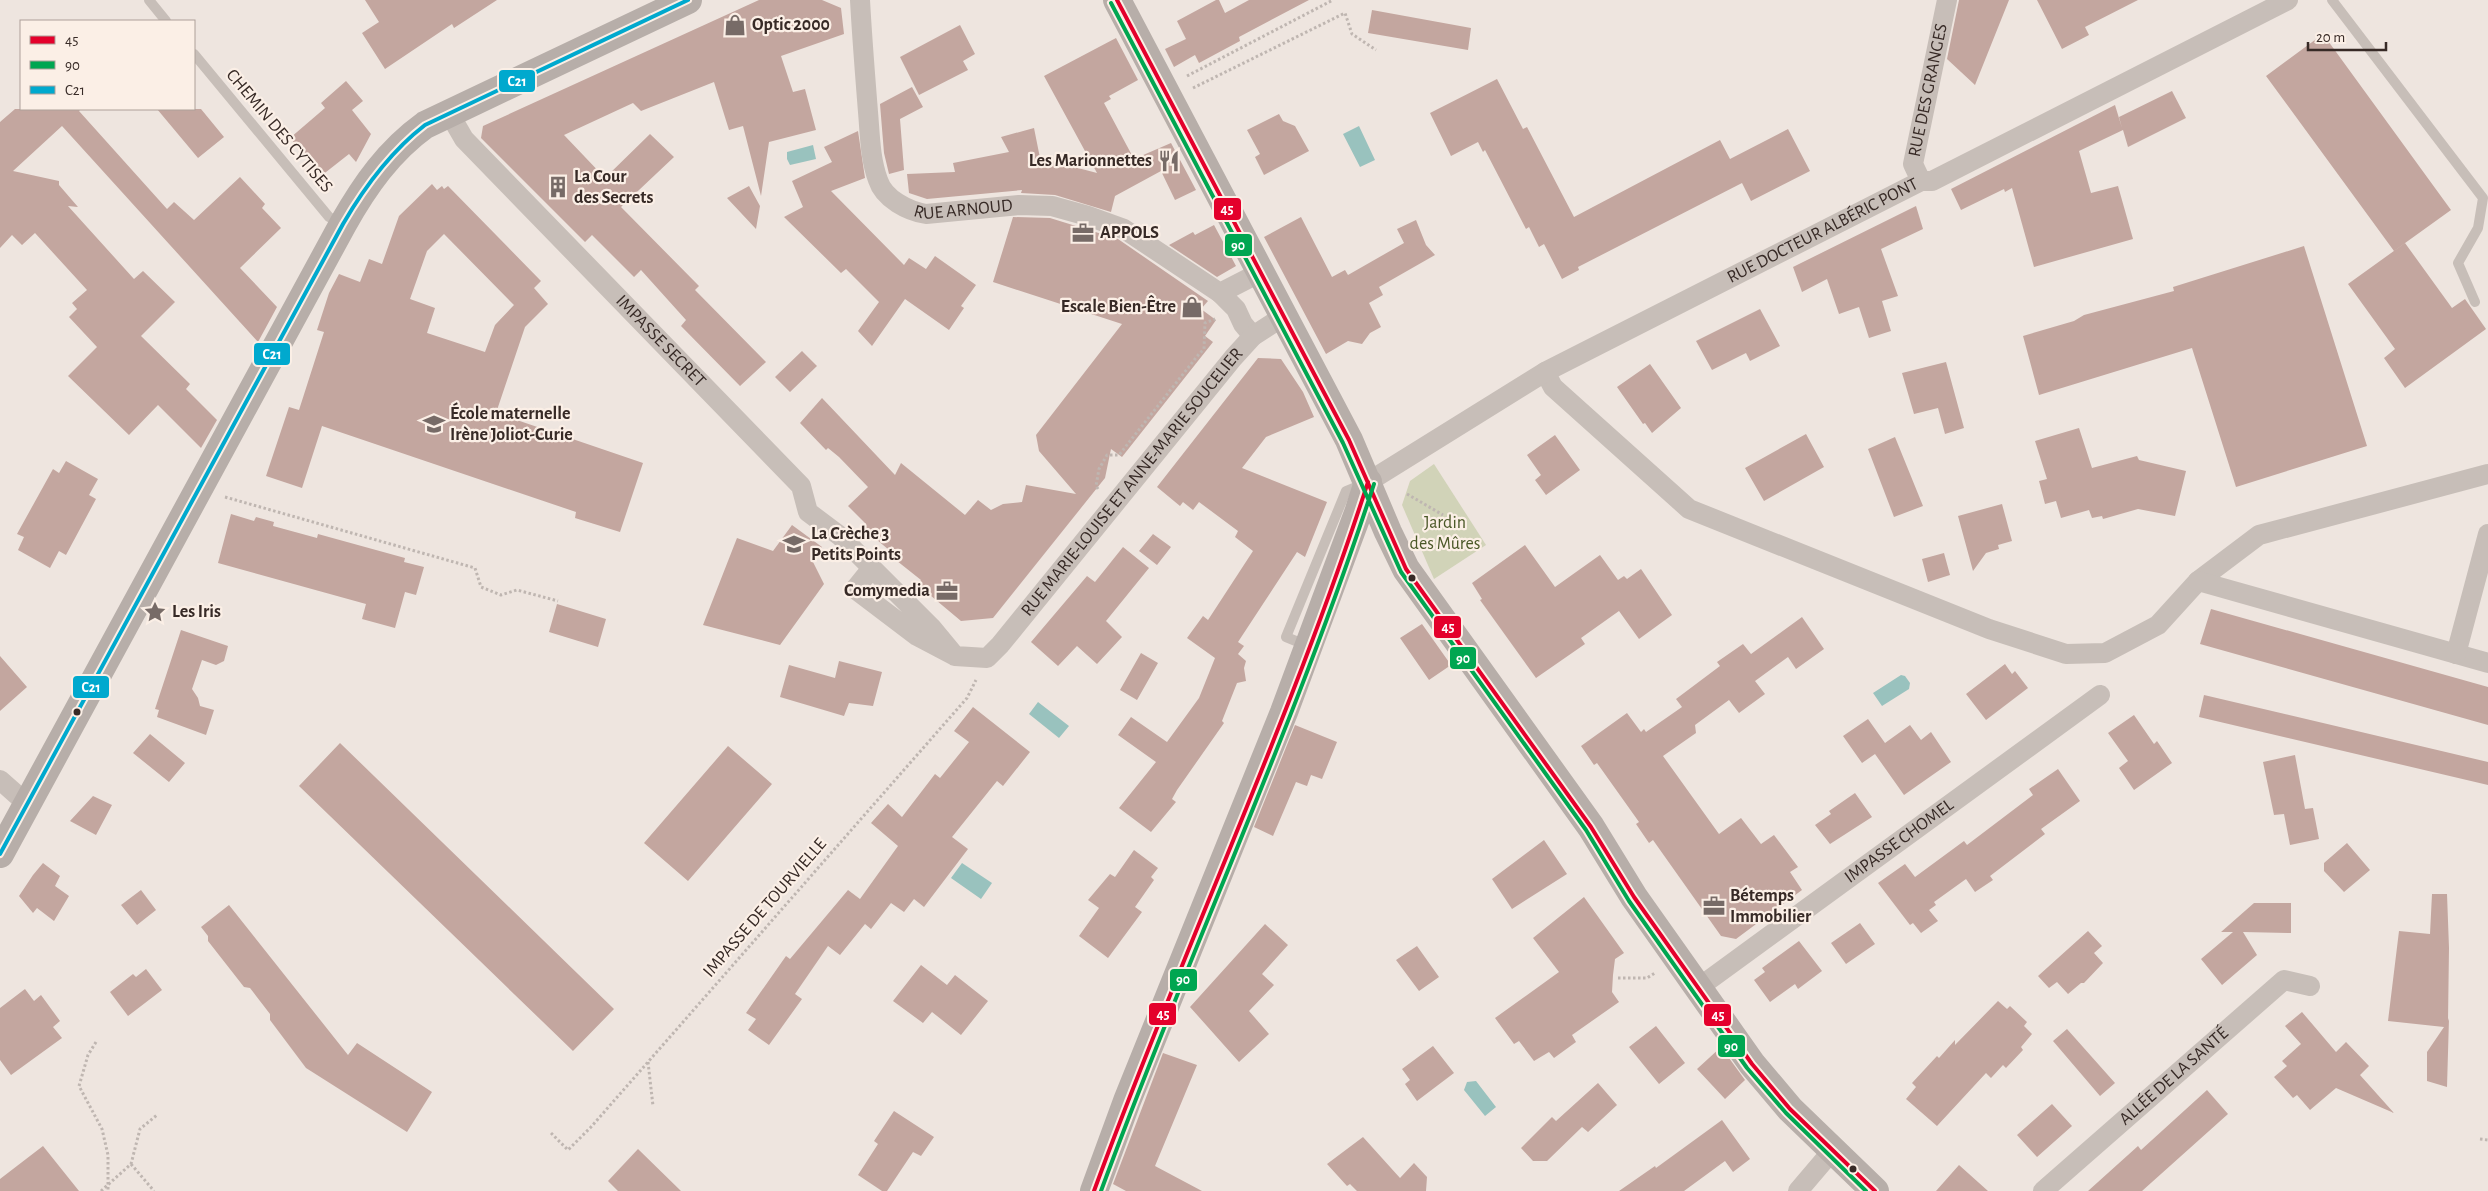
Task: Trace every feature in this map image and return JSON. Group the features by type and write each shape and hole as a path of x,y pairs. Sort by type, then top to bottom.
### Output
{"main road":[{"path":"0,854 360,193 381,165 403,141 425,125 688,0"},
{"path":"1117,0 1349,440 1406,569 1591,827 1634,897 1753,1065 1790,1109 1875,1191"},
{"path":"1094,1191 1127,1101 1309,646 1368,482"}],"street":[{"name":"RUE ARNOUD","path":"860,0 871,154 878,182 887,194 899,204 914,212 926,214 1019,205 1052,206 1124,229 1220,293 1236,309 1243,324 1253,336"},
{"name":"RUE DES GRANGES","path":"1920,181 1913,164 1947,0"},
{"name":"RUE DOCTEUR ALBÉRIC PONT","path":"1368,482 1545,372 1841,220 1920,181 1932,181 2288,0"},
{"name":"IMPASSE SECRET","path":"449,113 464,138 802,486 808,512 840,536 931,627 955,656"},
{"path":"1220,293 1261,272"},
{"name":"RUE MARIE-LOUISE ET ANNE-MARIE SOUCELIER","path":"987,658 1000,646 1253,336 1284,316"},
{"path":"1545,372 1553,387 1689,510 1989,628 2066,654 2105,653 2158,624 2198,580 2260,535 2488,474"},
{"path":"2456,654 2488,534"},
{"path":"872,568 855,589 917,636 955,656 987,658"},
{"path":"2198,580 2488,663"},
{"name":"IMPASSE CHOMEL","path":"1698,988 2100,695"},
{"path":"0,780 29,802"},
{"name":"ALLÉE DE LA SANTÉ","path":"2043,1191 2284,980 2310,986"},
{"path":"1798,1191 1832,1151"}],"lane":[{"path":"149,0 165,20"},
{"path":"2332,0 2483,198 2478,228 2458,263 2475,302"},
{"name":"CHEMIN DES CYTISES","path":"195,55 329,217 343,224"}],"path":[{"path":"1182,79 1333,0"},
{"path":"1189,90 1345,13 1352,34 1376,50"},
{"path":"1100,491 1096,486 1099,469 1107,455 1119,455 1204,349 1204,323 1221,316"},
{"path":"1407,494 1443,515"},
{"path":"219,495 475,568 481,587 501,595 517,590 558,601"},
{"name":"IMPASSE DE TOURVIELLE","path":"551,1133 568,1150 648,1062 967,698 987,658"},
{"path":"1618,978 1647,978 1659,970"},
{"path":"96,1042 88,1055 79,1086 102,1129 108,1155 108,1191"},
{"path":"648,1062 653,1106"},
{"path":"101,1191 131,1164 140,1129 157,1115"},
{"path":"2480,1139 2488,1140"},
{"path":"131,1164 154,1191"}],"green space":[{"name":"Jardin des Mûres","path":"1434,464 1486,545 1434,579 1402,505 1410,481"}],"water":[{"path":"1359,126 1375,160 1360,167 1343,134"},
{"path":"813,145 816,159 790,165 787,159 787,152"},
{"path":"1901,675 1905,676 1910,683 1909,689 1882,706 1873,693"},
{"path":"1038,702 1069,726 1059,738 1029,714"},
{"path":"962,863 992,883 981,899 951,878"},
{"path":"1476,1081 1496,1107 1485,1116 1464,1090 1467,1082"}],"building":[{"path":"365,0 497,0 454,28 452,24 385,69 362,33 379,22"},
{"path":"759,0 822,0 841,8 844,34 781,56 793,92 805,89 816,130 769,142 761,196 743,126 729,130 714,82 641,111 633,103 564,135 605,178 650,134 674,157 621,207 699,286 695,290 766,362 740,386 681,326 686,320 641,270 634,277 592,235 585,242 481,138 483,126"},
{"path":"1219,0 1225,13 1249,0 1309,0 1239,37 1240,41 1199,63 1195,55 1174,67 1165,49 1186,39 1177,21"},
{"path":"1959,0 2009,0 1975,85 1947,59"},
{"path":"2037,0 2138,0 2085,27 2089,35 2062,49"},
{"path":"1372,10 1471,28 1468,50 1368,33"},
{"path":"960,25 975,54 963,61 968,70 919,95 900,57"},
{"path":"2323,34 2451,210 2394,251 2266,76"},
{"path":"1116,38 1138,80 1109,96 1111,99 1104,103 1134,159 1171,143 1196,190 1175,200 1161,171 1115,196 1111,212 1055,195 1021,193 1022,190 927,199 909,193 907,174 955,172 953,163 1009,152 1001,137 1034,128 1040,158 1097,173 1044,76"},
{"path":"1497,79 1523,129 1527,127 1574,217 1720,140 1730,159 1788,129 1810,171 1751,201 1742,183 1578,267 1579,270 1562,279 1544,244 1539,247 1529,227 1526,229 1485,150 1483,152 1478,142 1451,156 1430,113"},
{"path":"346,81 363,101 352,110 371,134 356,162 349,154 321,176 290,138 325,108 321,103"},
{"path":"912,87 923,107 900,119 904,170 889,174 884,153 880,104"},
{"path":"2172,91 2186,118 2128,147 2123,130 2079,151 2091,193 2118,186 2133,239 2034,267 2012,188 2005,192 2004,189 1961,210 1951,189 2115,105 2122,128 2119,117"},
{"path":"15,109 80,110 167,209 174,202 194,220 240,177 265,204 262,208 281,228 240,268 277,307 258,342 62,126 13,171 59,181 59,185 78,207 68,206 134,279 143,271 175,302 141,336 190,384 186,389 217,420 201,448 158,405 129,435 68,376 97,347 69,317 77,309 72,303 87,290 35,233 22,245 12,235 0,248 0,122"},
{"path":"201,109 224,137 198,158 158,110"},
{"path":"1279,114 1283,121 1295,126 1309,151 1264,175 1255,157 1260,154 1247,130"},
{"path":"858,131 865,178 831,191 904,265 909,258 926,269 935,256 976,285 961,306 964,308 949,330 905,299 872,346 858,331 879,302 846,269 841,273 784,217 803,207 792,181 832,162 824,147"},
{"path":"432,184 437,190 442,186 444,189 448,186 541,281 534,288 548,304 525,327 496,413 643,463 620,532 575,518 576,512 322,426 302,488 266,476 289,407 299,410 324,332 317,330 329,293 339,274 360,282 369,259 382,264 399,216","holes":["444,234 514,305 495,325 485,352 427,333 435,308 410,299 427,251"]},
{"path":"749,186 760,206 756,229 727,198"},
{"path":"1916,206 1923,229 1881,249 1898,296 1882,301 1891,331 1869,338 1859,307 1839,314 1827,279 1802,292 1793,267"},
{"path":"1013,217 1050,218 1118,239 1208,301 1201,309 1216,320 1205,336 1213,342 1122,457 1111,449 1105,478 993,618 961,621 918,585 921,580 887,553 889,550 864,529 866,524 848,506 868,487 839,457 828,448 826,450 800,423 822,398 895,475 901,463 965,515 978,500 991,510 1003,504 1022,502 1026,485 1076,494 1039,451 1036,435 1122,324 993,282"},
{"path":"1301,217 1332,277 1345,270 1348,275 1404,243 1397,229 1416,220 1426,245 1435,255 1379,287 1383,295 1369,303 1381,327 1370,333 1362,344 1348,341 1326,354 1264,237"},
{"path":"1214,225 1236,266 1217,277 1169,245 1193,232 1195,235"},
{"path":"2405,243 2452,308 2465,299 2486,329 2405,388 2384,358 2395,349 2348,284"},
{"path":"2304,246 2367,446 2236,487 2192,348 2039,395 2023,336 2074,321 2084,315 2174,291 2173,287"},
{"path":"1760,309 1780,346 1750,361 1746,353 1712,370 1696,341"},
{"path":"802,351 817,366 790,392 775,377"},
{"path":"1258,358 1281,359 1303,392 1314,417 1266,437 1242,468 1327,502 1305,557 1297,552 1238,642 1244,646 1238,654 1246,661 1244,668 1246,681 1237,683 1222,721 1224,723 1177,790 1172,799 1176,802 1151,832 1119,808 1156,762 1118,735 1131,717 1167,742 1199,698 1215,658 1187,638 1203,616 1208,620 1253,551 1235,537 1238,531 1199,502 1193,510 1183,502 1180,506 1157,487"},
{"path":"1946,362 1964,428 1945,434 1938,408 1914,414 1902,373"},
{"path":"1650,364 1681,408 1652,433 1645,423 1643,424 1617,387"},
{"path":"2079,428 2092,468 2137,456 2139,460 2186,471 2175,516 2138,509 2103,519 2102,516 2092,518 2089,510 2061,518 2056,501 2045,504 2039,481 2047,479 2035,441"},
{"path":"1806,434 1824,467 1764,501 1745,468"},
{"path":"1555,435 1580,470 1546,495 1535,480 1541,475 1527,455"},
{"path":"1895,437 1923,506 1894,517 1868,449"},
{"path":"66,461 98,479 89,495 96,499 66,555 59,551 50,568 18,550 24,537 17,534 53,469 59,473"},
{"path":"2002,504 2012,541 1998,545 1999,549 1986,553 1973,571 1958,516"},
{"path":"231,514 254,521 256,517 274,522 273,526 317,538 318,534 405,558 404,562 424,567 416,595 405,592 395,628 362,619 366,604 218,563"},
{"path":"792,525 822,547 812,560 824,584 780,645 703,625 737,538 773,551"},
{"path":"1153,534 1171,547 1157,565 1139,551"},
{"path":"1525,545 1555,587 1600,555 1618,580 1624,576 1627,579 1641,569 1672,615 1639,639 1619,611 1581,638 1585,644 1536,678 1480,600 1482,599 1472,583"},
{"path":"1123,547 1149,568 1106,621 1122,637 1097,664 1077,646 1058,666 1031,642 1087,576 1095,582"},
{"path":"1944,553 1950,575 1928,582 1922,559"},
{"path":"557,604 606,619 598,647 549,632"},
{"path":"2211,609 2488,687 2488,725 2200,644"},
{"path":"1802,617 1824,649 1796,669 1788,657 1755,681 1765,694 1739,713 1729,700 1695,725 1696,733 1663,756 1719,834 1741,818 1761,844 1774,835 1798,867 1790,872 1802,890 1736,939 1721,936 1653,840 1649,843 1636,824 1639,822 1597,763 1594,765 1581,746 1627,713 1641,732 1644,729 1646,732 1682,707 1676,699 1720,666 1717,662 1743,644 1751,654"},
{"path":"1422,624 1451,665 1429,680 1400,638"},
{"path":"181,630 228,646 224,661 216,665 202,660 192,689 198,698 200,706 214,710 206,735 157,717 159,710 155,709"},
{"path":"1141,653 1158,663 1137,700 1120,690"},
{"path":"0,656 27,687 0,711"},
{"path":"839,661 882,672 873,706 849,703 844,716 780,697 789,665 835,678"},
{"path":"2005,664 2012,674 2015,671 2028,688 1986,720 1966,694"},
{"path":"2204,695 2488,762 2488,785 2199,717"},
{"path":"973,707 1030,752 1003,786 997,781 952,837 968,849 924,907 914,899 904,912 891,903 871,929 865,924 840,955 828,946 795,994 802,999 769,1045 748,1030 756,1019 746,1013 786,956 790,959 848,890 860,899 898,846 871,823 888,804 902,817 935,774 940,778 969,742 954,731"},
{"path":"2134,715 2154,744 2157,741 2172,763 2134,790 2119,768 2128,761 2108,733"},
{"path":"1868,719 1885,743 1910,725 1921,740 1931,732 1951,762 1904,795 1875,754 1862,763 1843,736"},
{"path":"1295,725 1337,742 1322,779 1311,775 1307,786 1296,782 1273,836 1254,827"},
{"path":"150,734 185,763 169,782 133,753"},
{"path":"340,743 614,1009 573,1051 299,786"},
{"path":"728,746 772,784 688,881 644,843"},
{"path":"2295,755 2305,809 2313,808 2319,839 2290,845 2284,814 2274,815 2263,762"},
{"path":"2058,769 2080,801 2041,829 2045,834 1990,876 1993,880 1975,892 1966,879 1934,902 1936,905 1929,910 1938,921 1921,933 1913,923 1910,925 1878,883 1905,864 1915,877 1964,841 1967,845 2033,795 2029,789"},
{"path":"1855,793 1872,817 1830,844 1815,825 1831,814 1829,811"},
{"path":"93,796 112,805 96,835 70,821"},
{"path":"1544,840 1567,874 1512,909 1492,879"},
{"path":"2347,843 2370,870 2344,892 2324,871 2324,863"},
{"path":"1134,850 1158,868 1151,877 1154,880 1135,907 1142,912 1108,958 1079,936 1099,908 1088,900 1110,874 1115,877"},
{"path":"43,863 60,876 55,886 69,896 54,921 37,908 33,913 19,896"},
{"path":"141,890 156,910 137,925 121,905"},
{"path":"2432,894 2447,894 2449,948 2448,1021 2449,1018 2447,1087 2427,1081 2427,1052 2444,1027 2388,1021 2399,931 2430,934"},
{"path":"1584,897 1624,953 1615,959 1613,975 1612,992 1619,1002 1572,1035 1576,1042 1554,1058 1549,1052 1534,1061 1519,1041 1514,1044 1495,1018 1559,972 1533,938"},
{"path":"2254,903 2291,903 2291,933 2243,932 2257,955 2222,985 2201,959 2233,932 2221,932"},
{"path":"229,905 348,1055 357,1043 432,1092 407,1132 306,1068 270,1020 270,1014 250,988 244,987 208,941 208,936 201,927"},
{"path":"1860,923 1875,944 1846,964 1831,943"},
{"path":"1265,924 1288,945 1262,974 1274,985 1249,1011 1269,1034 1239,1062 1190,1007"},
{"path":"2088,931 2102,946 2094,953 2103,963 2084,983 2081,983 2068,994 2057,982 2049,988 2038,976"},
{"path":"1799,941 1822,971 1798,989 1795,984 1770,1002 1754,980 1765,972 1762,968"},
{"path":"1417,946 1439,977 1419,991 1396,960"},
{"path":"921,965 947,985 955,975 988,1001 961,1035 932,1012 923,1023 893,1001"},
{"path":"146,969 162,990 128,1016 110,992 133,974 136,977"},
{"path":"25,989 34,1001 41,995 60,1021 53,1027 62,1038 11,1075 0,1060 0,1008"},
{"path":"1998,1001 2007,1009 2010,1006 2027,1022 2024,1026 2032,1034 2021,1047 2023,1050 2006,1068 2003,1065 1991,1078 1986,1073 1937,1126 1906,1099 1916,1087 1912,1083 1937,1056 1939,1058 1955,1040 1955,1045"},
{"path":"2302,1012 2336,1052 2346,1042 2369,1066 2360,1075 2394,1113 2336,1088 2310,1110 2297,1095 2293,1098 2274,1077 2287,1066 2282,1061 2301,1044 2285,1026"},
{"path":"1656,1026 1685,1063 1659,1084 1629,1047"},
{"path":"2067,1029 2115,1083 2100,1096 2053,1041"},
{"path":"1433,1046 1454,1073 1417,1101 1405,1084 1410,1080 1402,1069"},
{"path":"1721,1047 1745,1080 1725,1099 1697,1069"},
{"path":"1163,1053 1197,1065 1155,1166 1202,1191 1126,1191 1113,1184"},
{"path":"1598,1083 1617,1105 1588,1132 1582,1127 1547,1161 1533,1161 1521,1148 1552,1117 1556,1121"},
{"path":"2207,1090 2228,1114 2142,1191 2088,1191 2138,1146 2141,1150"},
{"path":"2052,1104 2072,1126 2037,1157 2017,1135"},
{"path":"894,1111 934,1137 921,1156 913,1152 887,1191 882,1191 858,1175 878,1144 874,1141"},
{"path":"1722,1120 1750,1159 1733,1172 1725,1161 1684,1191 1619,1191 1655,1166 1656,1168"},
{"path":"1363,1137 1400,1178 1414,1163 1427,1177 1426,1191 1357,1191 1350,1184 1347,1186 1327,1164"},
{"path":"43,1146 79,1191 0,1191 0,1179"},
{"path":"638,1149 681,1191 618,1191 608,1181"},
{"path":"1959,1165 1988,1191 1936,1191"}],"transit line":[{"name":"C21","path":"0,854 343,224 379,170 412,135 425,125 688,0"},
{"name":"45","path":"1117,0 1349,440 1406,569 1591,827 1634,897 1752,1064 1790,1109 1875,1191"},
{"name":"90","path":"1111,3 1343,443 1401,572 1586,830 1629,901 1747,1068 1786,1113 1866,1191"},
{"name":"45","path":"1094,1191 1305,661 1368,482"},
{"name":"90","path":"1101,1191 1169,1014 1311,662 1374,484"}],"place":[{"name":"Optic 2000","path":"735,25"},
{"name":"Les Marionnettes","path":"1169,161"},
{"name":"La Cour des Secrets","path":"558,187"},
{"name":"APPOLS","path":"1083,233"},
{"name":"Escale Bien-Être","path":"1192,307"},
{"name":"École maternelle Irène Joliot-Curie","path":"434,424"},
{"name":"La Crèche 3 Petits Points","path":"794,544"},
{"name":"Comymedia","path":"947,591"},
{"name":"Les Iris","path":"155,612"},
{"name":"Bétemps Immobilier","path":"1714,906"}]}
